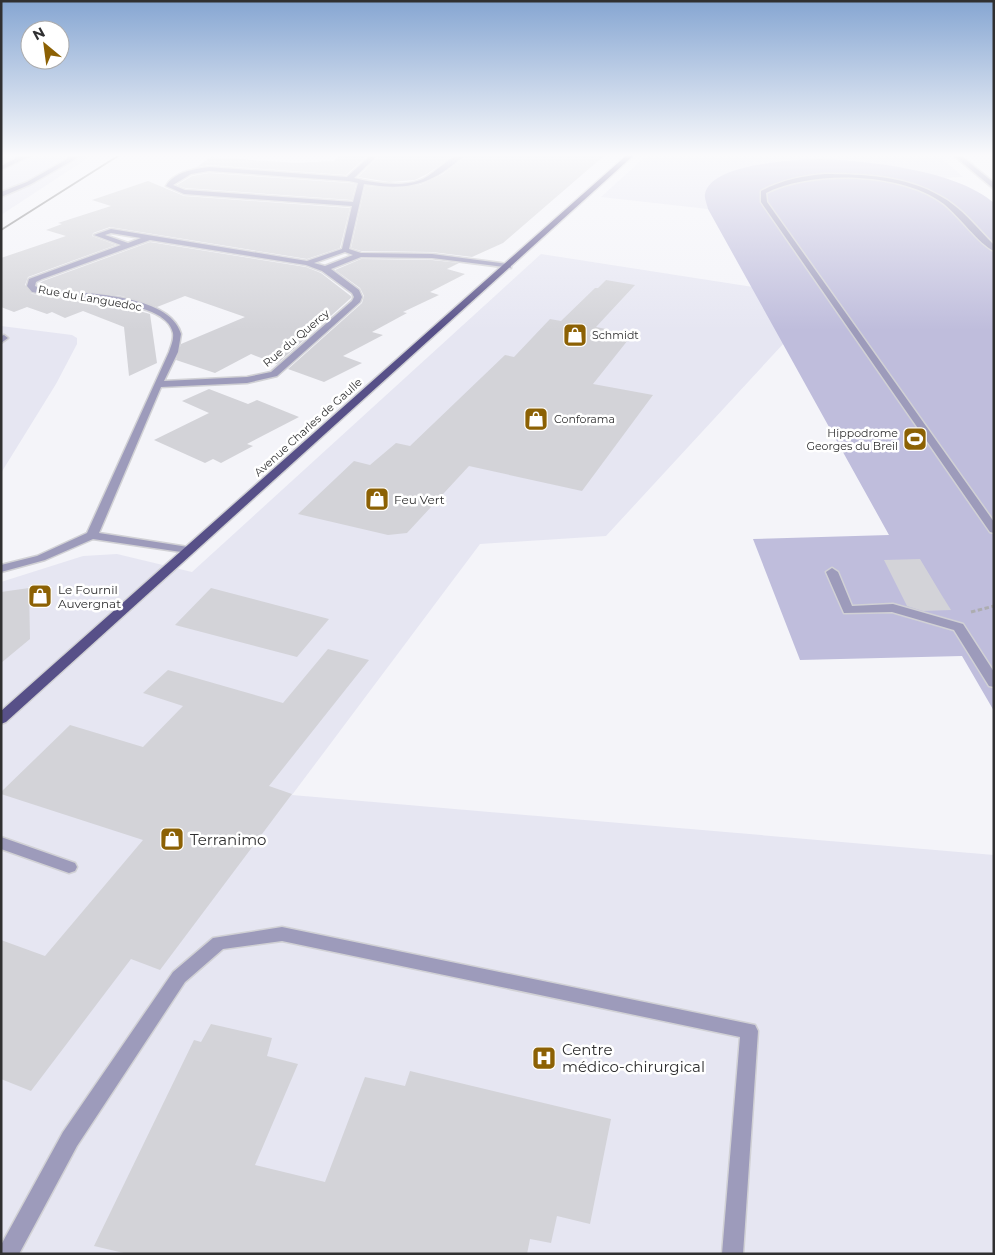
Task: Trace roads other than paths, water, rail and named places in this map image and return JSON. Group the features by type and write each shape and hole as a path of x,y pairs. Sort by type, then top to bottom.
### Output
{"main road":[{"name":"Avenue Charles de Gaulle","path":"1,719 567,213"}],"street":[{"path":"345,250 354,213"},
{"path":"771,213 994,530"},
{"path":"955,213 994,249"},
{"name":"Rue du Languedoc","path":"127,246 98,235 111,231 307,263 325,269"},
{"name":"Rue du Languedoc","path":"92,535 175,345 177,334 171,322 160,313 126,301 45,292 35,290 31,286 32,281 39,277 149,238"},
{"path":"307,263 345,250 360,255 440,257 508,266"},
{"path":"325,269 360,255"},
{"name":"Rue du Quercy","path":"158,384 247,380 274,374 356,302 358,297 356,292 325,269"},
{"path":"1,569 41,558 92,535 188,550"},
{"path":"832,572 848,610 893,608 959,626 994,683"},
{"path":"1,843 69,867"},
{"path":"8,1254 70,1139 179,977 219,943 282,934 750,1031 732,1254"}],"railway":[{"path":"1,230 29,213"}],"place":[{"name":"Schmidt","path":"575,335"},
{"name":"Conforama","path":"536,419"},
{"name":"Hippodrome Georges du Breil","path":"915,439"},
{"name":"Feu Vert","path":"377,499"},
{"name":"Le Fournil Auvergnat","path":"40,596"},
{"name":"Terranimo","path":"172,839"},
{"name":"Centre médico-chirurgical","path":"544,1058"}]}
